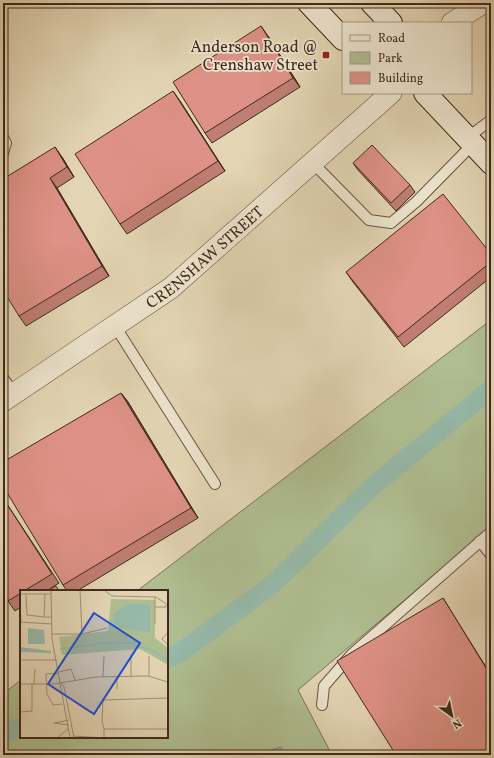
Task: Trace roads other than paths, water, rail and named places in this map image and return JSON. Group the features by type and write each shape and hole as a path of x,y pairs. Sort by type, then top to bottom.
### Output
{"main road":[{"path":"309,3 342,38"},
{"path":"372,3 389,22"},
{"path":"427,94 491,163"}],"street":[{"path":"454,22 483,3"},
{"name":"CRENSHAW STREET","path":"7,391 114,326 171,288 314,163 390,94"}],"lane":[{"path":"314,163 369,220 391,223 416,202 470,141 491,120"},
{"path":"3,138 6,143 3,153"},
{"path":"114,326 214,484"},
{"path":"322,705 324,686 352,654 491,532"},
{"path":"480,541 491,555"}],"waterway":[{"path":"168,658 181,652 274,583 375,484 491,389"},
{"path":"3,734 20,727"}],"place":[{"name":"Anderson Road @ Crenshaw Street","path":"326,55"}]}
